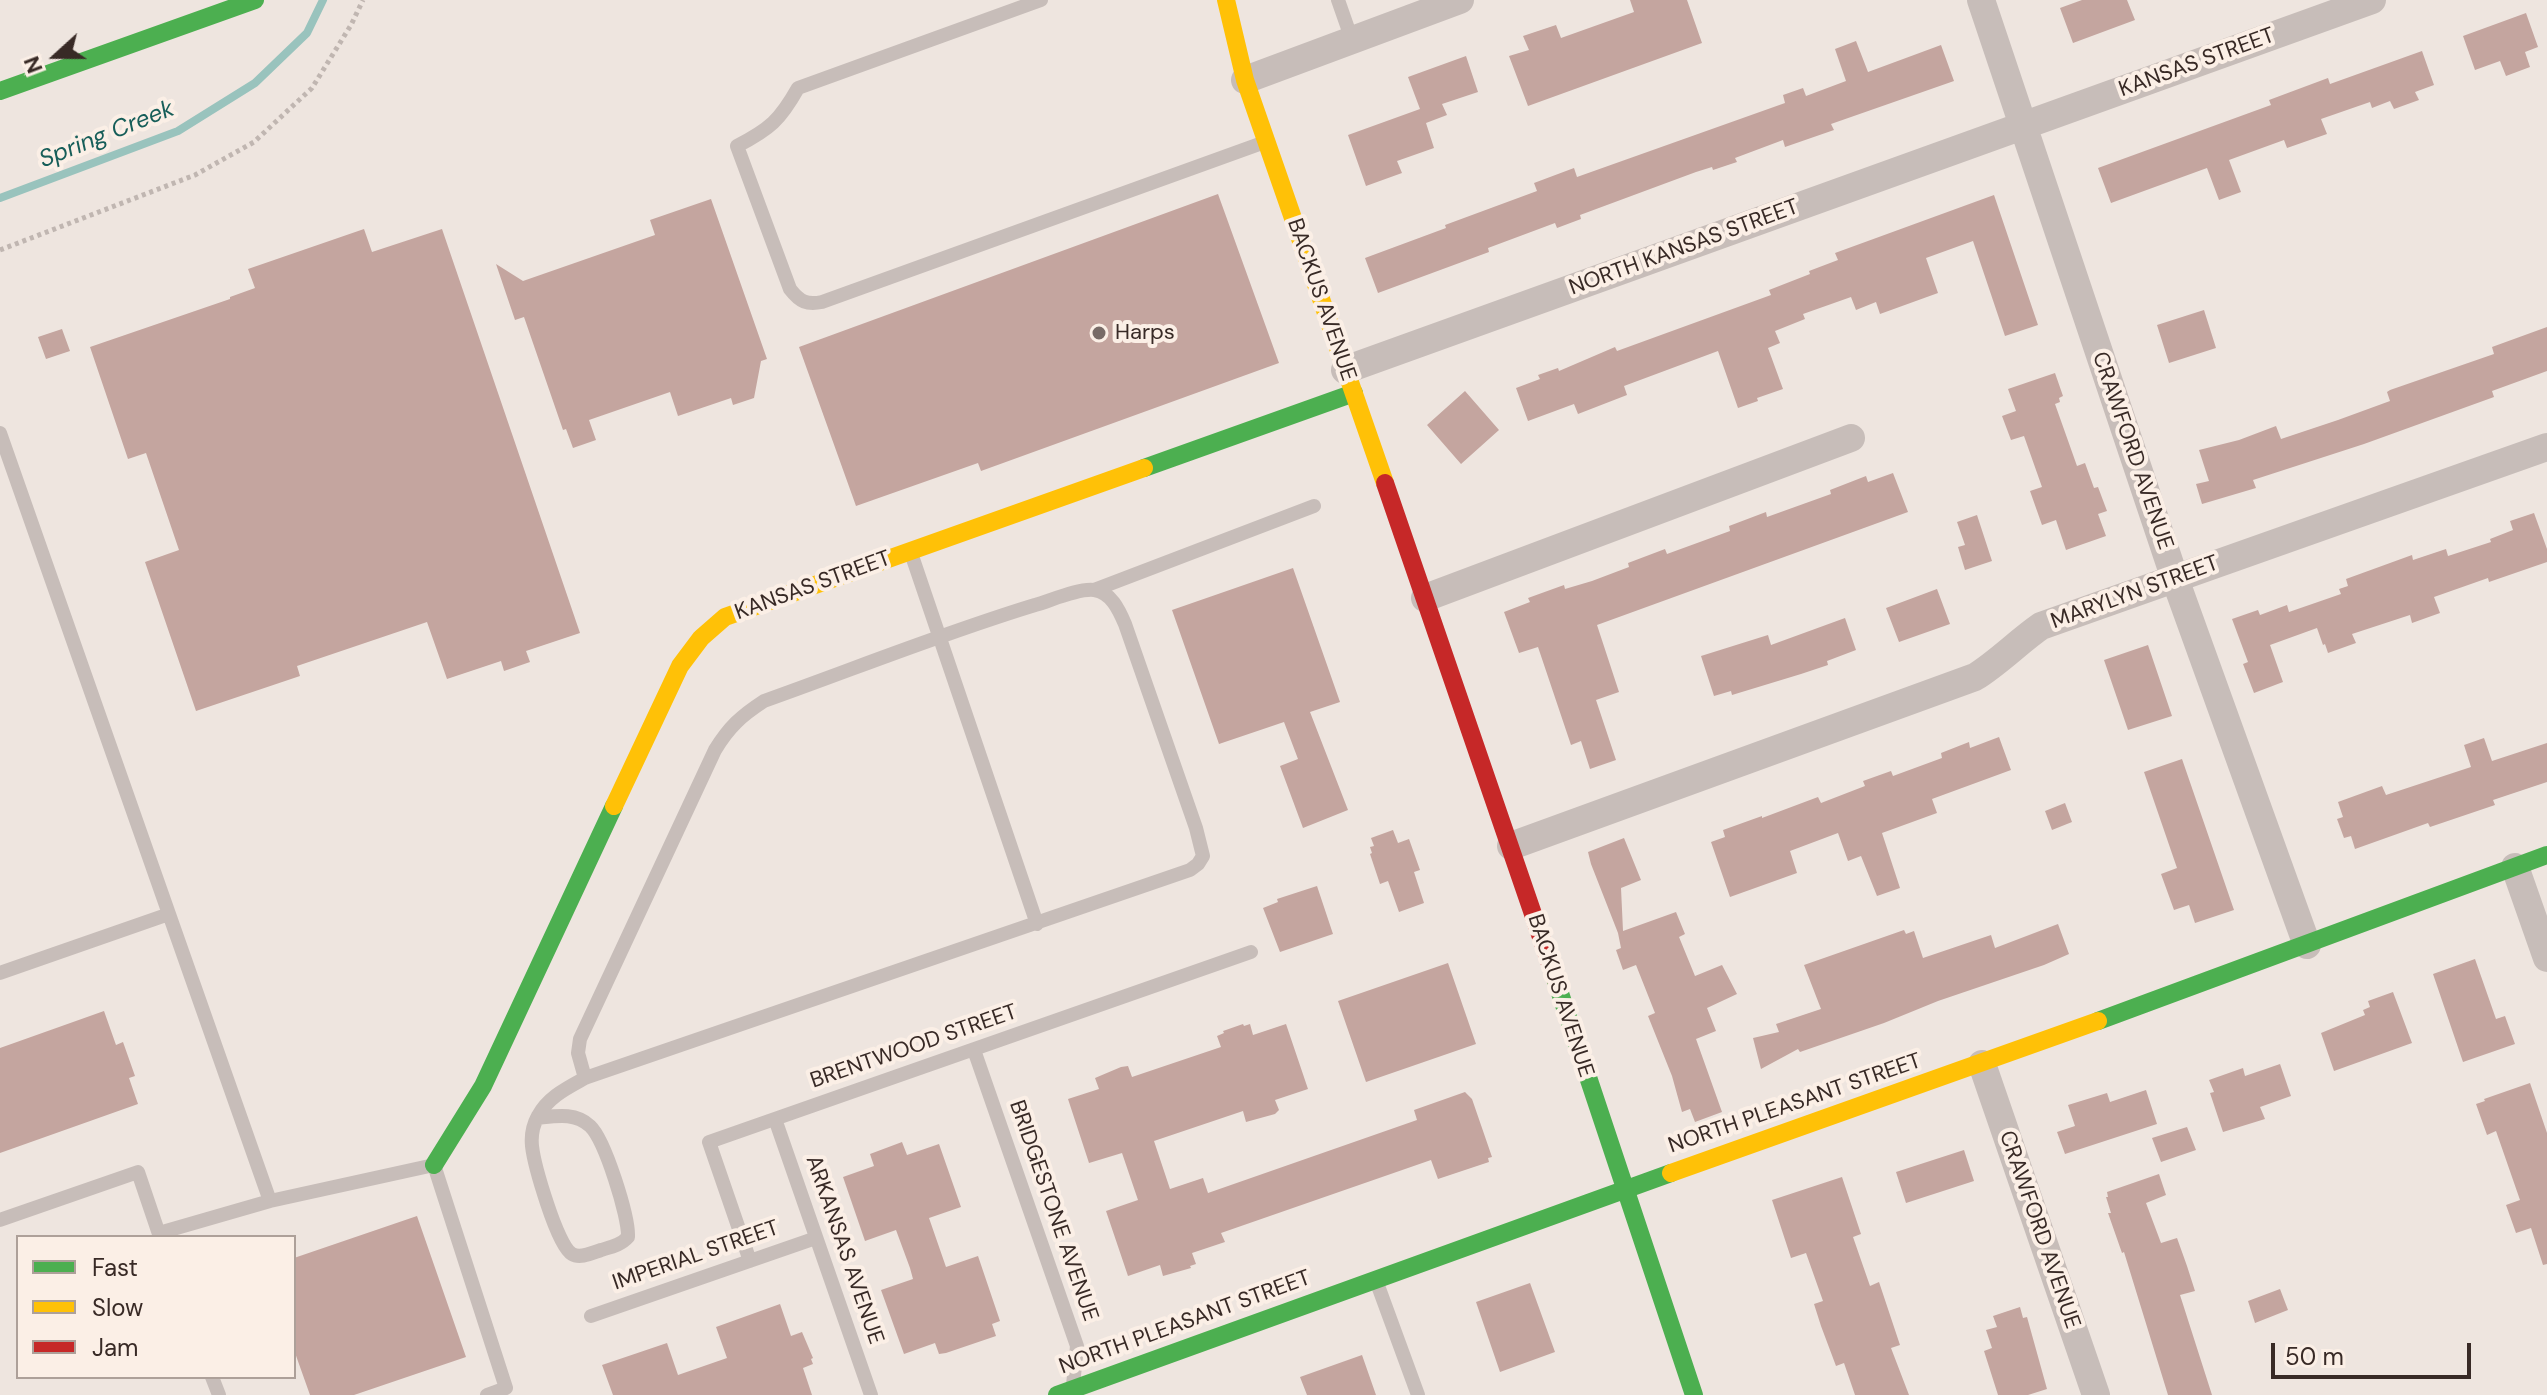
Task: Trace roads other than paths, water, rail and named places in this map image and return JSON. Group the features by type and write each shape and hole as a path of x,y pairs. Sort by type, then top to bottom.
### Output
{"street":[{"path":"0,91 255,0"},
{"name":"BACKUS AVENUE","path":"1226,0 1245,80 1511,846 1694,1395"},
{"path":"1245,80 1460,0"},
{"name":"CRAWFORD AVENUE","path":"1981,0 2175,579 2307,945"},
{"name":"KANSAS STREET","path":"2022,125 2372,0"},
{"name":"NORTH KANSAS STREET","path":"1349,382 2022,125"},
{"name":"KANSAS STREET","path":"434,1165 483,1086 680,666 701,638 725,617 910,551 1349,382"},
{"path":"1425,598 1851,438"},
{"name":"MARYLYN STREET","path":"1511,846 1975,677 2041,626 2547,447"},
{"name":"NORTH PLEASANT STREET","path":"1068,1393 1624,1189 1982,1064 2547,855"},
{"path":"2515,867 2547,958"},
{"name":"CRAWFORD AVENUE","path":"1982,1064 2096,1395"}],"lane":[{"path":"1041,0 798,88 783,115 763,132 737,146 790,289 797,298 808,304 822,302 1266,142"},
{"path":"1338,0 1352,40"},
{"path":"0,433 270,1201"},
{"path":"585,1078 578,1053 580,1039 715,750 740,716 764,701 1020,610 1094,590 1314,506"},
{"path":"910,551 1037,924"},
{"path":"537,1118 567,1115 590,1126 620,1195 628,1228 628,1237 623,1243 580,1256 574,1256 562,1244 532,1145 537,1118 552,1098 585,1078 1037,924 1190,870 1198,864 1203,856 1196,828 1125,624 1109,597 1094,590"},
{"path":"0,973 169,914"},
{"name":"BRENTWOOD STREET","path":"750,1261 709,1142 1251,952"},
{"name":"BRIDGESTONE AVENUE","path":"974,1050 1077,1346 1068,1393"},
{"name":"ARKANSAS AVENUE","path":"775,1119 871,1395"},
{"path":"0,1220 138,1172 160,1235 270,1201 434,1165 506,1388 487,1395"},
{"name":"IMPERIAL STREET","path":"591,1316 816,1238"},
{"path":"1376,1280 1418,1395"}],"waterway":[{"name":"Spring Creek","path":"0,198 178,131 255,83 307,33 323,0"}],"place":[{"name":"Harps","path":"1099,333"}]}
